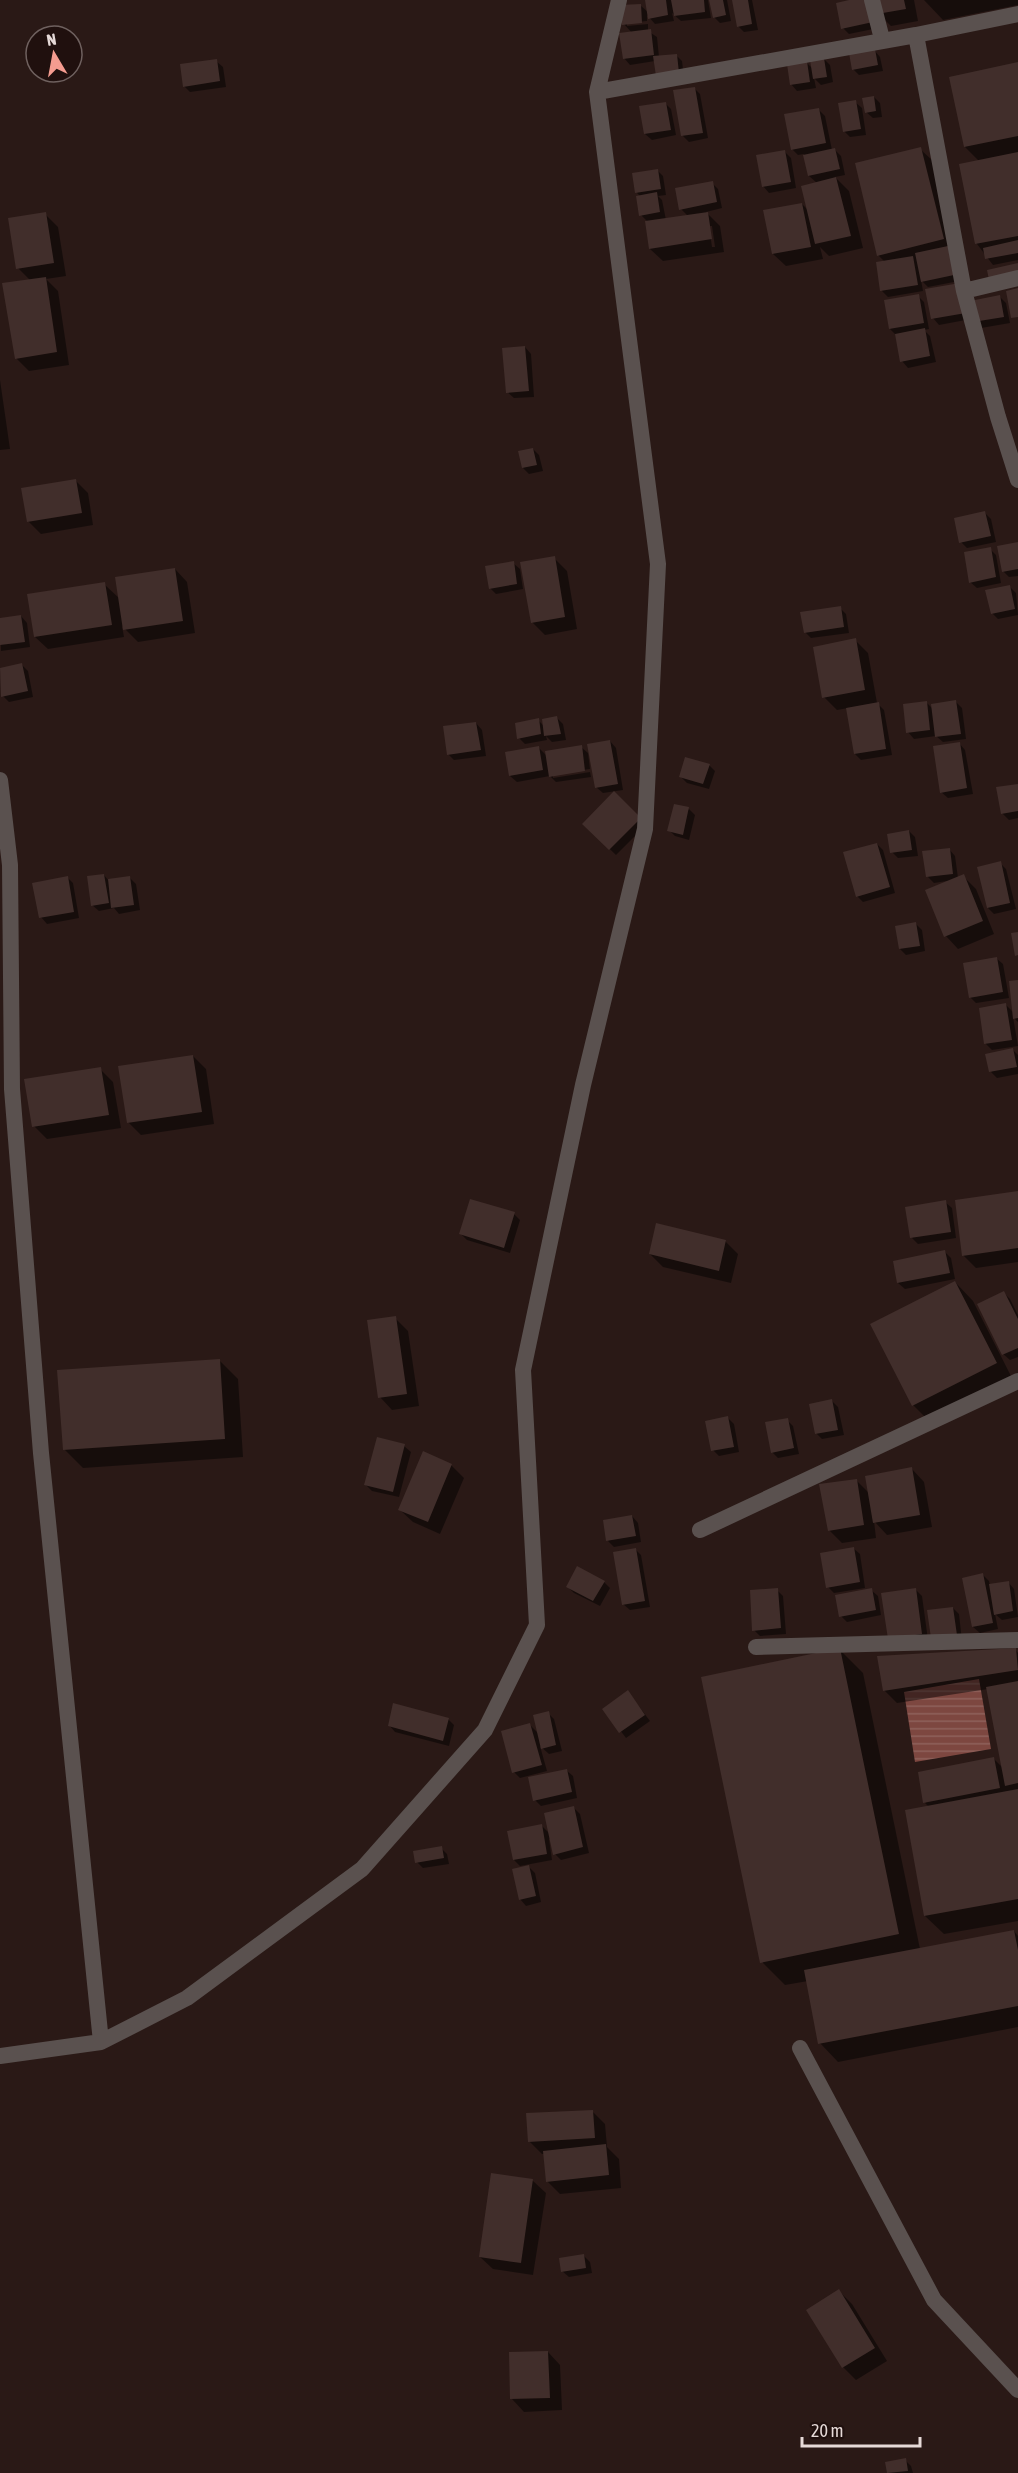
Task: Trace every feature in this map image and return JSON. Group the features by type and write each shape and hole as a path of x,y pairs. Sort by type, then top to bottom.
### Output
{"street":[{"path":"0,2056 101,2042 187,1998 363,1869 485,1730 537,1625 523,1370 583,1085 645,829 658,564 597,92 619,0"},
{"path":"872,0 882,39"},
{"path":"597,92 882,39 916,35 1018,14"},
{"path":"916,35 964,291 998,417 1018,480"},
{"path":"964,291 1018,278"},
{"path":"0,780 10,865 14,1112 41,1453 101,2042"},
{"path":"700,1530 1018,1381"},
{"path":"756,1647 1018,1640"},
{"path":"800,2048 934,2300 1018,2390"}],"shaded area":[{"path":"979,1679 991,1749 915,1762 904,1692"}],"building":[{"path":"645,0 666,0 668,15 648,19"},
{"path":"671,0 704,0 705,12 674,16"},
{"path":"709,0 723,0 726,15 713,18"},
{"path":"732,0 748,0 752,24 737,27"},
{"path":"868,0 873,22 841,29 836,3"},
{"path":"874,0 904,0 906,9 877,14"},
{"path":"641,4 642,23 622,25 620,5"},
{"path":"651,29 654,55 623,59 619,33"},
{"path":"875,49 878,65 852,70 849,53"},
{"path":"677,54 679,73 656,76 653,56"},
{"path":"824,58 827,77 813,79 810,60"},
{"path":"217,59 220,81 183,87 180,64"},
{"path":"807,61 810,82 790,85 787,64"},
{"path":"1018,62 1018,136 964,147 949,77"},
{"path":"695,87 703,133 681,136 673,90"},
{"path":"874,96 876,111 865,113 862,98"},
{"path":"856,100 861,129 843,132 838,103"},
{"path":"666,102 671,130 644,134 639,106"},
{"path":"819,108 826,143 791,150 784,114"},
{"path":"921,147 944,239 877,256 855,163"},
{"path":"835,148 840,169 808,176 803,155"},
{"path":"785,150 791,182 762,187 756,155"},
{"path":"1018,152 1018,236 975,244 959,164"},
{"path":"658,169 661,189 635,193 632,173"},
{"path":"836,177 851,236 815,244 801,186"},
{"path":"713,181 717,202 679,210 675,188"},
{"path":"657,192 660,212 639,216 636,196"},
{"path":"802,203 811,247 772,254 763,210"},
{"path":"46,212 54,263 16,269 8,218"},
{"path":"708,212 712,239 649,249 645,221"},
{"path":"1018,240 1018,253 985,259 983,248"},
{"path":"948,246 954,275 921,282 915,253"},
{"path":"913,256 918,285 880,291 876,262"},
{"path":"1018,263 1018,273 989,280 987,270"},
{"path":"46,277 57,352 15,359 2,283"},
{"path":"960,283 966,313 931,319 925,289"},
{"path":"1018,288 1018,317 1011,318 1006,291"},
{"path":"919,294 924,323 889,329 884,300"},
{"path":"1000,295 1004,317 973,322 970,301"},
{"path":"925,328 930,356 900,362 895,334"},
{"path":"525,346 529,391 506,393 502,348"},
{"path":"533,448 537,465 522,468 518,451"},
{"path":"76,479 82,513 27,522 21,488"},
{"path":"985,511 991,536 959,543 954,518"},
{"path":"1018,542 1018,569 1002,572 997,546"},
{"path":"991,547 996,577 969,583 964,552"},
{"path":"555,556 565,617 531,623 520,562"},
{"path":"514,561 517,584 489,589 485,566"},
{"path":"175,568 183,621 123,630 115,577"},
{"path":"105,582 112,625 34,637 27,594"},
{"path":"1010,585 1015,609 991,614 985,590"},
{"path":"841,606 844,627 804,633 800,612"},
{"path":"21,615 25,642 0,645 0,618"},
{"path":"856,638 865,690 822,698 813,647"},
{"path":"22,663 28,691 1,697 0,668"},
{"path":"956,700 961,734 935,737 931,704"},
{"path":"927,701 930,730 906,733 903,704"},
{"path":"879,702 886,749 854,754 846,708"},
{"path":"557,716 561,734 544,736 542,719"},
{"path":"539,718 541,734 517,739 515,723"},
{"path":"476,722 481,750 447,755 443,726"},
{"path":"610,740 618,784 595,788 587,744"},
{"path":"960,742 967,788 940,793 933,746"},
{"path":"582,745 585,771 549,777 545,751"},
{"path":"539,746 543,770 509,776 505,752"},
{"path":"685,757 710,764 703,784 679,777"},
{"path":"1018,784 1018,811 1001,814 996,787"},
{"path":"614,791 641,818 609,850 582,824"},
{"path":"674,804 689,807 683,835 667,831"},
{"path":"909,830 912,850 890,853 887,834"},
{"path":"877,843 890,887 856,897 843,852"},
{"path":"950,848 953,874 926,877 922,851"},
{"path":"1001,861 1010,903 987,908 977,867"},
{"path":"104,874 109,903 91,906 87,876"},
{"path":"964,874 983,921 944,937 925,890"},
{"path":"68,876 74,912 39,918 32,883"},
{"path":"130,876 134,905 111,908 108,879"},
{"path":"916,922 920,946 899,949 895,926"},
{"path":"1018,932 1018,955 1015,956 1011,933"},
{"path":"997,957 1003,992 969,998 963,963"},
{"path":"1018,980 1018,1018 1013,1019 1009,981"},
{"path":"1006,1003 1012,1040 984,1044 979,1008"},
{"path":"1013,1048 1017,1067 989,1072 985,1054"},
{"path":"193,1055 202,1112 127,1123 118,1066"},
{"path":"101,1067 109,1115 32,1127 24,1079"},
{"path":"1018,1191 1018,1248 962,1256 955,1200"},
{"path":"470,1199 515,1212 504,1248 459,1234"},
{"path":"946,1200 951,1232 910,1238 905,1207"},
{"path":"656,1223 726,1240 719,1271 649,1254"},
{"path":"945,1250 950,1273 897,1283 893,1261"},
{"path":"955,1281 997,1363 912,1406 870,1324"},
{"path":"1004,1291 1018,1319 1018,1348 1002,1355 977,1304"},
{"path":"396,1316 407,1394 378,1398 367,1320"},
{"path":"220,1359 225,1439 63,1450 57,1370"},
{"path":"832,1399 838,1430 815,1434 809,1404"},
{"path":"728,1416 734,1447 711,1451 705,1421"},
{"path":"788,1418 794,1448 771,1453 765,1422"},
{"path":"377,1437 405,1444 393,1492 364,1485"},
{"path":"423,1451 452,1464 428,1522 398,1510"},
{"path":"912,1467 920,1515 873,1523 865,1476"},
{"path":"857,1479 864,1525 828,1531 819,1484"},
{"path":"632,1515 636,1536 606,1541 603,1520"},
{"path":"854,1547 860,1582 826,1588 820,1553"},
{"path":"636,1548 645,1601 622,1605 613,1552"},
{"path":"577,1566 605,1581 593,1601 566,1587"},
{"path":"983,1573 993,1623 972,1627 962,1578"},
{"path":"1009,1581 1013,1611 994,1615 989,1584"},
{"path":"778,1588 781,1628 752,1631 750,1590"},
{"path":"872,1588 876,1610 839,1617 835,1595"},
{"path":"916,1588 922,1634 888,1639 881,1593"},
{"path":"953,1607 957,1635 931,1638 927,1610"},
{"path":"840,1648 899,1934 760,1963 701,1677"},
{"path":"1016,1648 1018,1670 883,1691 877,1656"},
{"path":"1018,1681 1018,1783 1005,1786 986,1687"},
{"path":"628,1690 645,1715 619,1733 602,1709"},
{"path":"393,1703 449,1718 443,1741 388,1726"},
{"path":"549,1711 556,1745 541,1749 533,1715"},
{"path":"530,1723 542,1765 512,1773 501,1731"},
{"path":"994,1757 1000,1788 923,1803 918,1772"},
{"path":"567,1769 572,1792 533,1801 528,1777"},
{"path":"1018,1789 1018,1899 924,1916 905,1810"},
{"path":"574,1806 583,1847 553,1855 544,1813"},
{"path":"542,1824 547,1854 513,1860 507,1831"},
{"path":"442,1846 444,1858 415,1863 413,1851"},
{"path":"529,1865 536,1896 519,1900 512,1869"},
{"path":"1014,1930 1018,1950 1018,2006 818,2044 804,1970"},
{"path":"593,2110 595,2138 528,2142 526,2113"},
{"path":"606,2144 609,2175 546,2182 543,2151"},
{"path":"491,2173 533,2179 521,2263 479,2257"},
{"path":"584,2254 586,2268 561,2272 559,2258"},
{"path":"839,2289 875,2348 842,2368 806,2310"},
{"path":"548,2351 550,2398 510,2399 509,2352"},
{"path":"906,2458 908,2471 887,2473 885,2462"}]}
